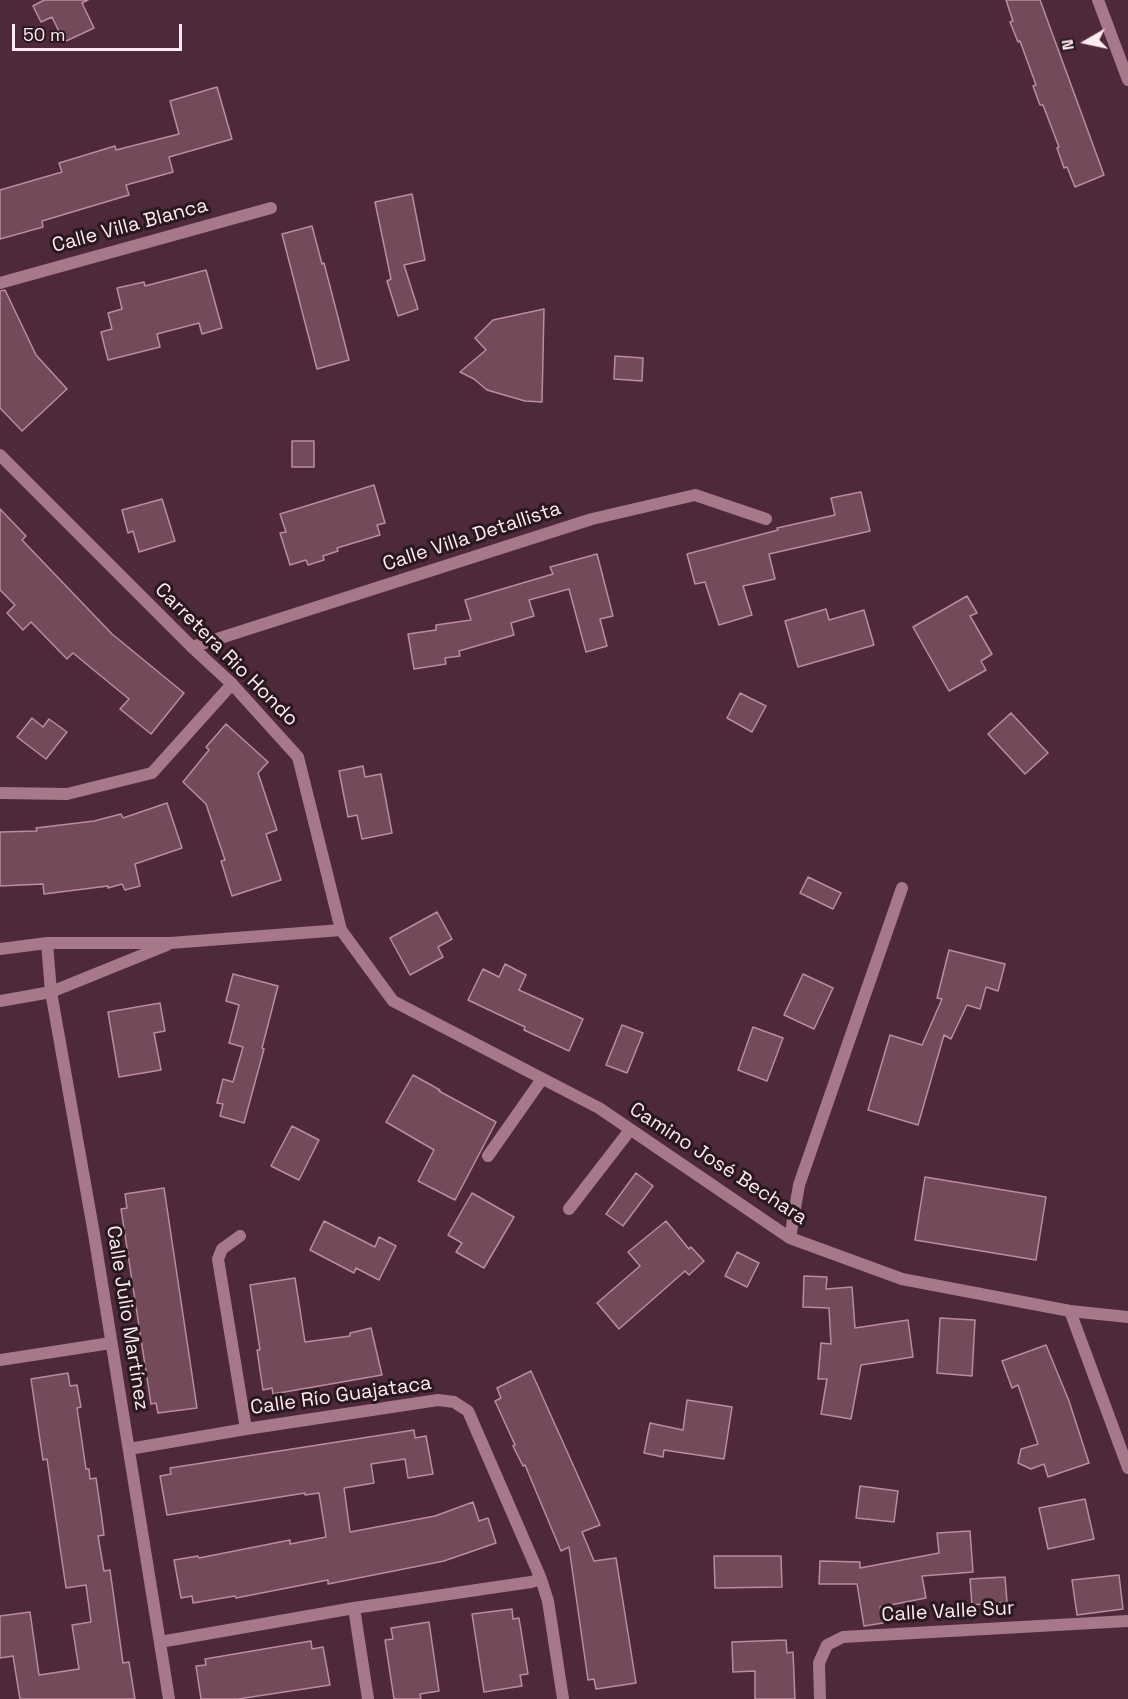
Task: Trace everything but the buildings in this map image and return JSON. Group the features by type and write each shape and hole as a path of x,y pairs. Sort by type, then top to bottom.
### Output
{"street":[{"path":"1098,0 1128,80"},
{"name":"Calle Villa Blanca","path":"0,283 271,208"},
{"name":"Carretera Rio Hondo","path":"0,455 232,684 298,757 341,930"},
{"name":"Calle Villa Detallista","path":"192,646 592,519 695,495 766,519"},
{"path":"0,793 67,794 152,773 232,684"},
{"path":"790,1238 799,1185 902,888"},
{"path":"0,949 47,943 170,943 341,930"},
{"name":"Camino José Bechara","path":"341,930 393,1001 599,1108 790,1238 902,1279 1070,1311 1128,1317"},
{"name":"Calle Julio Martínez","path":"47,943 51,992 76,1129 169,1699"},
{"path":"0,1001 51,992 170,943"},
{"path":"488,1156 542,1079"},
{"path":"569,1209 630,1130"},
{"path":"240,1236 222,1250 218,1259 246,1429"},
{"path":"1070,1311 1128,1468"},
{"path":"0,1359 111,1342"},
{"name":"Calle Río Guajataca","path":"129,1449 438,1400 454,1402 468,1411 541,1579 548,1601 563,1699"},
{"path":"160,1642 354,1608 541,1579"},
{"path":"354,1608 368,1699"},
{"name":"Calle Valle Sur","path":"820,1699 819,1663 827,1645 843,1637 1128,1621"}]}
